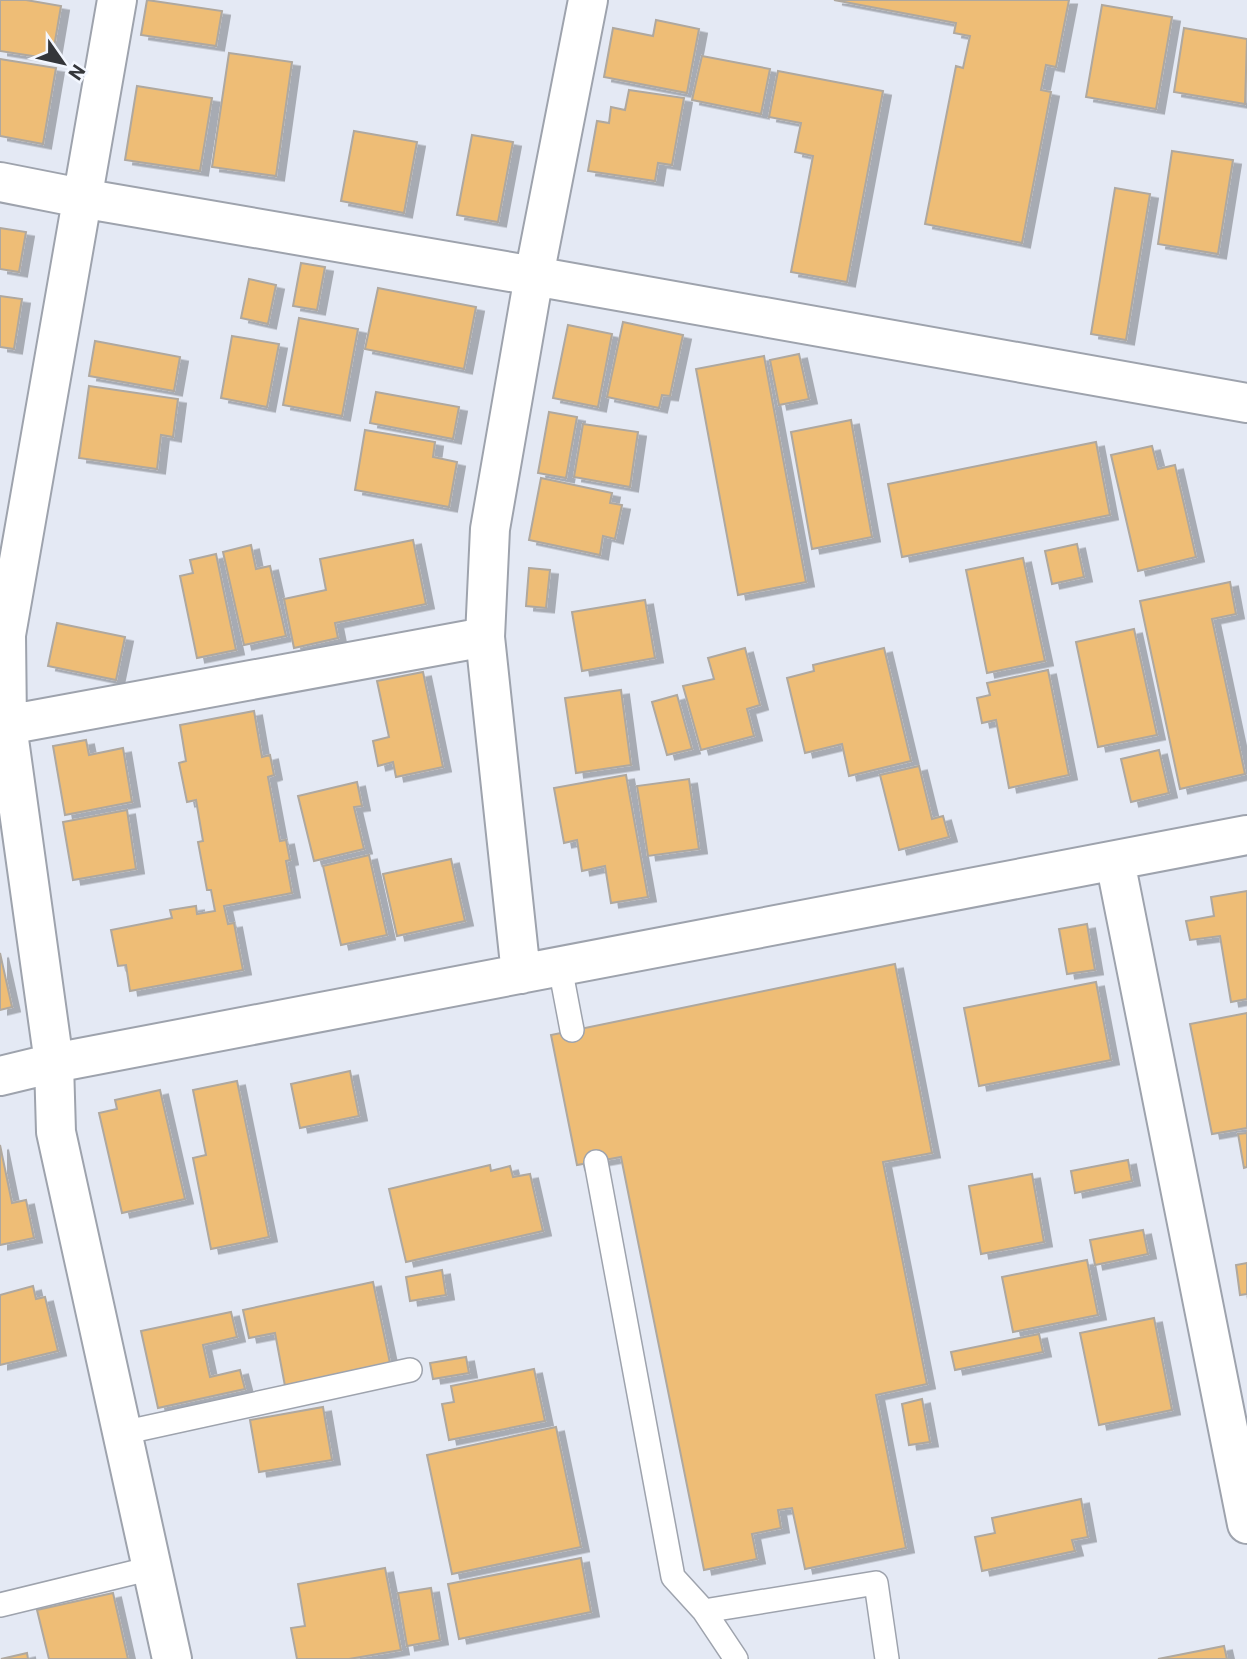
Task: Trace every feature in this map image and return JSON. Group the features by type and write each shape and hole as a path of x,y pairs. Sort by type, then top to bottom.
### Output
{"street":[{"path":"117,0 6,635 7,725 54,1063 56,1132 172,1659"},
{"path":"521,974 485,637 490,529 534,276 588,0"},
{"path":"0,182 1247,403"},
{"path":"7,725 485,637"},
{"path":"0,1076 54,1063 1247,835"},
{"path":"1115,861 1247,1524"}],"lane":[{"path":"560,967 572,1030"},
{"path":"596,1162 673,1577 704,1611 736,1659"},
{"path":"122,1433 410,1370"},
{"path":"0,1605 152,1568"},
{"path":"704,1611 876,1584 887,1659"}],"building":[{"path":"0,0 26,0 61,6 52,59 0,51"},
{"path":"147,0 222,11 216,46 141,35"},
{"path":"834,0 1069,0 1056,67 1046,65 1041,90 1051,92 1022,243 925,224 956,66 963,68 970,36 954,33 956,23"},
{"path":"1102,5 1172,17 1156,109 1086,97"},
{"path":"656,20 699,29 687,93 604,77 613,28 653,36"},
{"path":"1184,28 1247,39 1245,104 1174,92"},
{"path":"229,53 292,62 276,176 212,167"},
{"path":"702,56 770,69 761,114 692,100"},
{"path":"0,59 56,68 43,144 0,136"},
{"path":"778,71 883,91 847,282 791,272 813,156 795,152 801,123 769,117"},
{"path":"137,86 212,98 200,171 125,160"},
{"path":"629,90 684,98 672,165 658,163 655,181 588,171 597,121 609,123 611,107 625,110"},
{"path":"354,131 417,142 404,213 341,201"},
{"path":"472,135 513,142 498,222 457,215"},
{"path":"1172,151 1233,160 1218,254 1158,244"},
{"path":"1115,188 1150,194 1126,340 1091,334"},
{"path":"0,228 26,232 19,272 0,269"},
{"path":"301,263 325,267 317,310 293,306"},
{"path":"249,279 276,285 268,324 241,318"},
{"path":"378,288 476,307 464,369 365,349"},
{"path":"0,296 22,299 14,349 0,347"},
{"path":"299,318 358,329 342,416 283,405"},
{"path":"623,322 683,335 670,396 662,395 659,408 607,397"},
{"path":"568,325 612,334 598,407 553,398"},
{"path":"232,336 279,344 267,407 221,398"},
{"path":"95,341 180,357 174,391 89,376"},
{"path":"799,354 809,399 779,405 770,360"},
{"path":"764,356 806,582 738,595 696,369"},
{"path":"89,386 178,399 173,437 161,435 157,469 79,458"},
{"path":"376,392 459,407 453,439 370,423"},
{"path":"549,412 577,417 566,478 538,473"},
{"path":"851,420 872,537 812,549 791,432"},
{"path":"583,424 638,432 630,487 574,477"},
{"path":"365,430 435,442 433,457 457,462 449,507 355,490"},
{"path":"1096,442 1110,515 902,557 888,484"},
{"path":"1152,446 1158,469 1175,465 1196,557 1138,571 1111,455"},
{"path":"541,478 612,493 610,503 622,505 615,539 603,536 600,555 529,540"},
{"path":"413,540 426,604 335,623 338,638 294,648 284,599 326,590 320,559"},
{"path":"1077,544 1084,577 1052,584 1045,551"},
{"path":"251,545 256,569 270,566 286,636 244,645 223,552"},
{"path":"216,554 236,650 197,658 180,576 193,573 190,560"},
{"path":"1023,558 1045,661 987,673 966,570"},
{"path":"529,568 550,570 546,608 526,606"},
{"path":"1230,582 1236,614 1212,619 1245,774 1180,789 1140,601"},
{"path":"645,600 655,658 582,671 572,612"},
{"path":"57,623 125,637 116,680 48,666"},
{"path":"1134,629 1157,735 1098,747 1076,642"},
{"path":"745,648 760,705 747,709 754,736 701,750 683,686 714,679 708,658"},
{"path":"884,648 911,761 849,776 842,744 805,753 787,678 814,671 813,665"},
{"path":"1048,670 1069,775 1009,788 996,720 982,723 977,698 990,695 987,683"},
{"path":"423,672 443,767 396,777 393,762 378,766 373,741 389,737 377,681"},
{"path":"621,690 631,765 576,773 565,698"},
{"path":"677,695 692,749 667,755 652,702"},
{"path":"254,711 262,757 270,755 274,775 268,777 280,841 286,840 290,860 286,861 292,893 224,906 228,924 234,923 243,970 130,991 126,965 118,966 111,930 172,918 170,910 196,906 197,914 215,911 211,890 207,890 198,842 203,841 196,800 187,802 179,763 186,761 180,725"},
{"path":"86,740 89,755 123,748 132,802 65,815 53,746"},
{"path":"1159,750 1169,793 1131,802 1121,759"},
{"path":"919,766 932,819 943,816 949,837 899,850 880,775"},
{"path":"626,775 648,897 611,903 605,866 582,871 577,840 564,843 554,788"},
{"path":"689,779 699,849 648,856 637,786"},
{"path":"357,782 362,806 354,807 364,849 314,861 298,796"},
{"path":"127,810 136,869 73,880 63,822"},
{"path":"369,855 387,935 341,945 323,866"},
{"path":"451,859 465,921 397,936 383,874"},
{"path":"1247,891 1247,999 1231,1002 1220,936 1190,940 1186,921 1214,916 1211,897"},
{"path":"1087,924 1095,970 1067,974 1059,929"},
{"path":"0,953 12,1007 0,1010"},
{"path":"895,964 932,1153 883,1162 927,1384 876,1395 906,1548 805,1569 792,1508 778,1510 781,1528 752,1534 757,1559 704,1570 621,1157 577,1165 551,1035"},
{"path":"1096,982 1111,1060 979,1086 964,1008"},
{"path":"1247,1013 1247,1128 1212,1134 1190,1024"},
{"path":"350,1071 359,1116 300,1128 291,1084"},
{"path":"237,1081 269,1237 211,1249 193,1158 206,1155 193,1090"},
{"path":"160,1090 185,1199 122,1213 99,1113 117,1109 115,1100"},
{"path":"1247,1133 1247,1167 1244,1168 1238,1134"},
{"path":"0,1145 12,1203 26,1200 34,1238 0,1245"},
{"path":"1128,1160 1132,1181 1075,1193 1071,1171"},
{"path":"490,1165 491,1171 510,1166 513,1177 530,1174 543,1231 406,1262 389,1189"},
{"path":"1032,1174 1044,1242 981,1254 969,1186"},
{"path":"1143,1230 1148,1254 1095,1265 1090,1240"},
{"path":"1087,1260 1098,1315 1013,1332 1002,1277"},
{"path":"1247,1263 1247,1294 1240,1295 1236,1265"},
{"path":"442,1270 446,1295 410,1301 406,1277"},
{"path":"373,1282 390,1363 285,1386 275,1333 249,1338 243,1310"},
{"path":"33,1286 36,1299 45,1297 58,1351 0,1365 0,1295"},
{"path":"231,1312 237,1337 203,1345 210,1377 240,1370 245,1389 158,1408 141,1331"},
{"path":"1154,1318 1172,1410 1099,1425 1080,1333"},
{"path":"1039,1334 1043,1352 955,1370 951,1352"},
{"path":"466,1357 469,1373 433,1379 430,1363"},
{"path":"534,1369 545,1421 449,1440 442,1404 454,1402 451,1386"},
{"path":"922,1399 930,1442 909,1445 902,1404"},
{"path":"323,1407 332,1460 259,1472 250,1420"},
{"path":"556,1427 581,1547 452,1574 427,1455"},
{"path":"1081,1499 1088,1537 1072,1540 1075,1551 982,1571 975,1537 995,1533 992,1518"},
{"path":"581,1558 591,1612 459,1639 448,1584"},
{"path":"385,1568 401,1650 349,1659 297,1659 291,1628 305,1626 298,1584"},
{"path":"431,1588 440,1640 407,1646 398,1593"},
{"path":"113,1593 128,1659 49,1659 37,1610"},
{"path":"1224,1646 1227,1659 1158,1659"},
{"path":"27,1653 28,1659 1,1659"}]}
